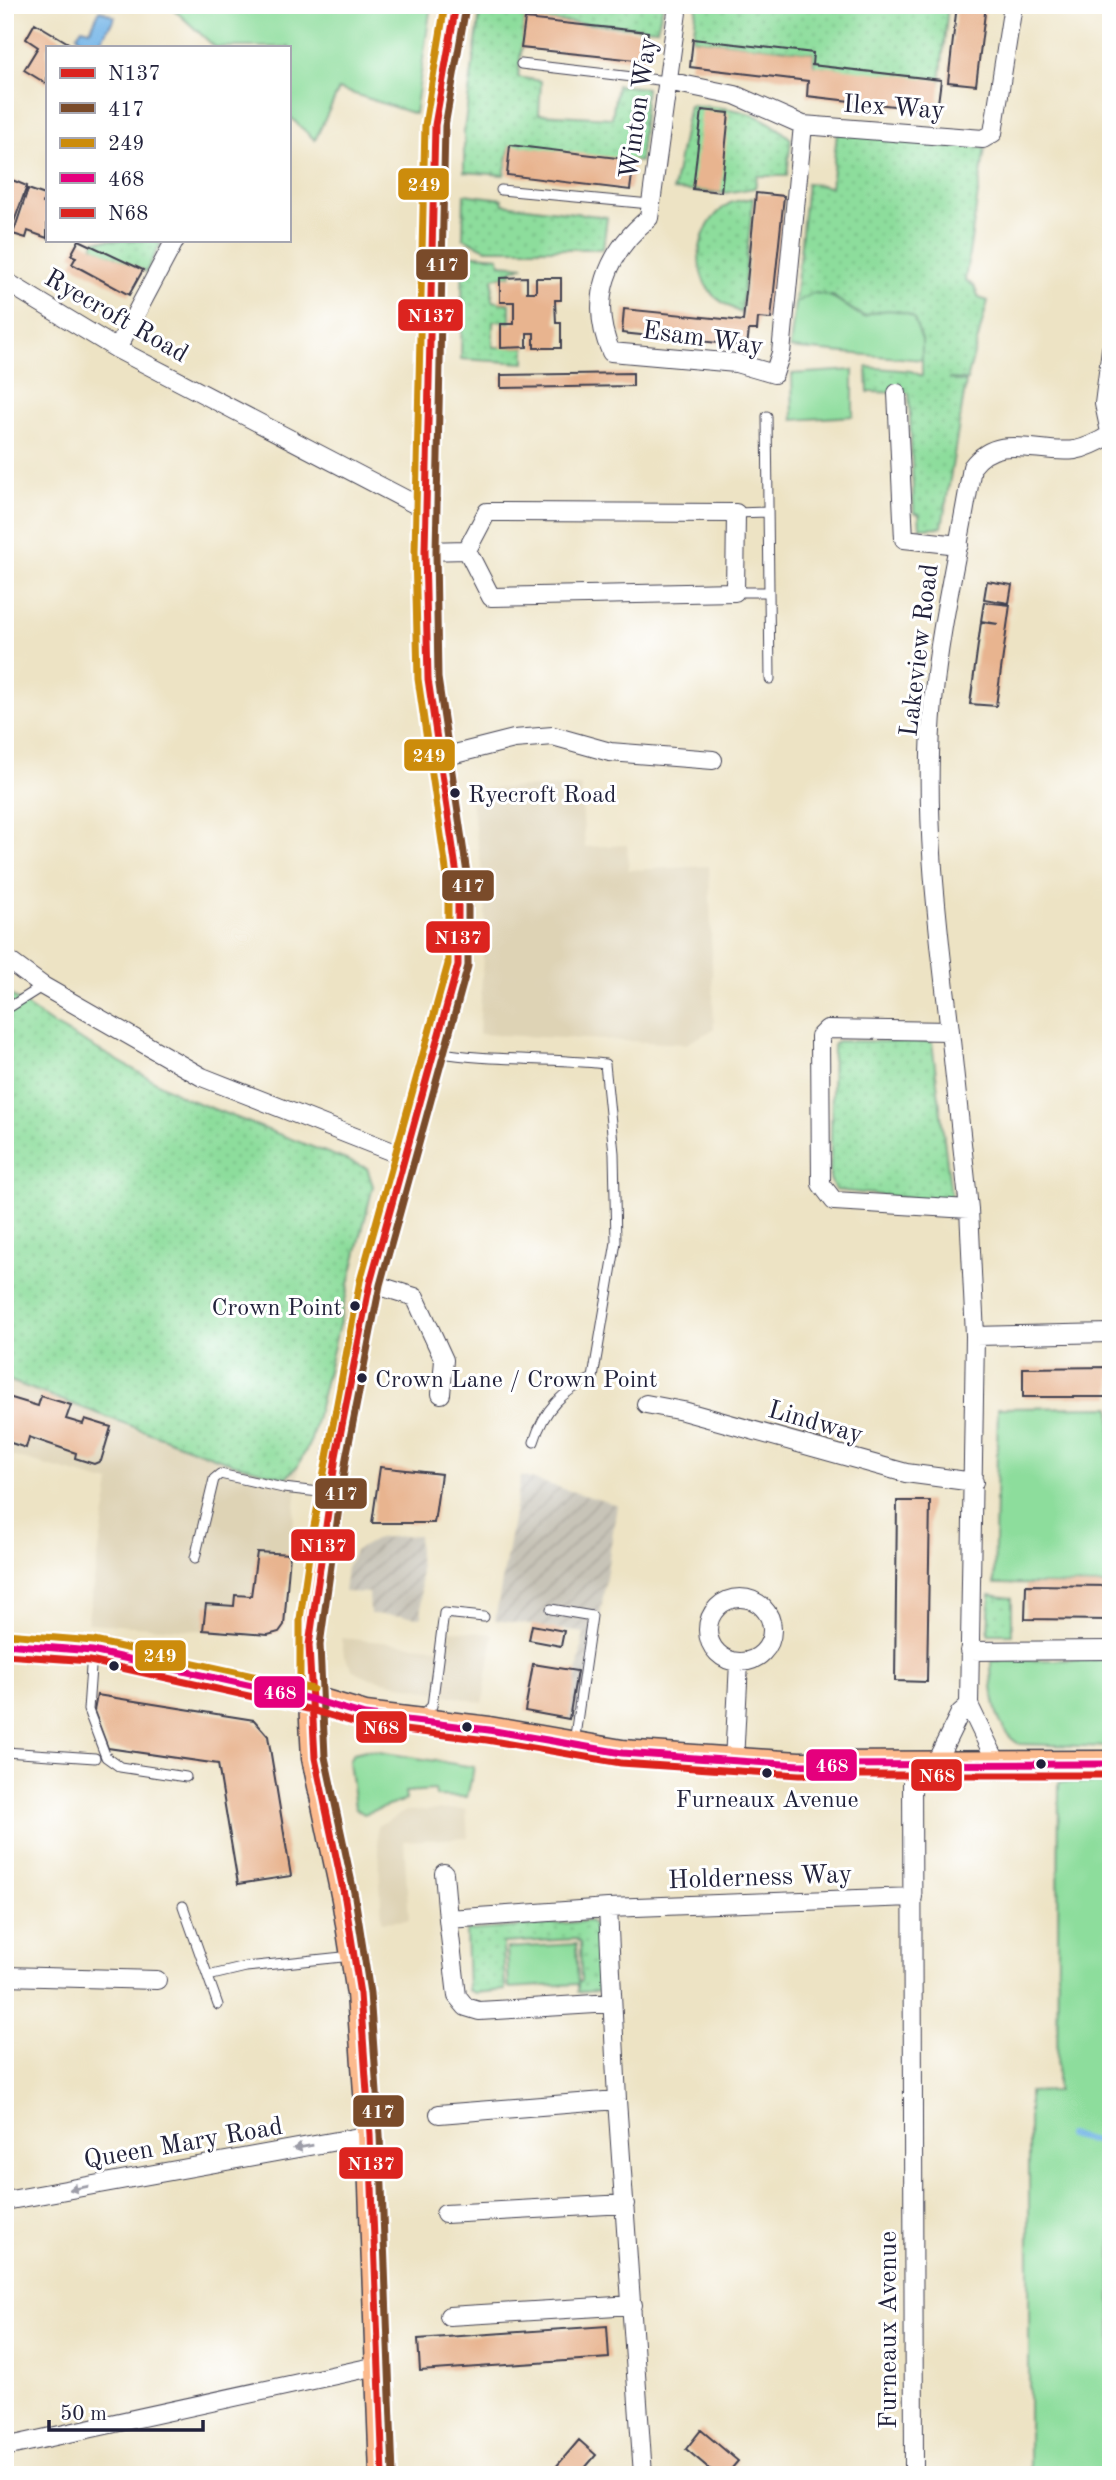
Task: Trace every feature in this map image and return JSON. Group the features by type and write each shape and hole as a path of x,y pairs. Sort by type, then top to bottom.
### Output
{"main road":[{"path":"383,2475 370,2135 356,1956 315,1758 311,1699 311,1619 329,1494 370,1283 458,965 458,883 428,679 425,551 435,125 456,5"},
{"path":"5,1644 92,1651 311,1699 365,1715 489,1730 574,1745 734,1762 1111,1764"}],"street":[{"name":"Winton Way","path":"649,211 678,5"},
{"name":"Ilex Way","path":"667,81 735,95 803,125 982,139 993,133 1013,5"},
{"name":"Esam Way","path":"649,211 618,249 604,286 601,327 611,352 736,363 774,374 781,353 803,125"},
{"path":"117,349 174,242"},
{"name":"Ryecroft Road","path":"5,281 117,349 426,510"},
{"path":"1110,436 1104,404 1111,349"},
{"path":"897,393 904,539 959,545"},
{"name":"Lakeview Road","path":"997,1763 969,1705 975,1336 969,1209 936,912 930,814 933,702 972,467 979,457 990,450 1005,447 1074,450 1110,436"},
{"path":"487,512 736,513 735,592 491,597 467,550 487,512"},
{"path":"425,551 467,550"},
{"path":"439,758 514,739 553,736 610,752 713,760"},
{"path":"5,958 43,986 202,1077 403,1156"},
{"path":"950,1031 827,1029 820,1036 821,1184 834,1201 969,1209"},
{"path":"370,1283 415,1297 444,1360 441,1394"},
{"path":"975,1336 1111,1333"},
{"name":"Lindway","path":"646,1404 683,1411 906,1473 974,1482"},
{"path":"969,1651 1111,1650"},
{"path":"734,1762 739,1662"},
{"path":"924,1764 960,1713 969,1705"},
{"name":"Furneaux Avenue","path":"914,2475 913,1897 924,1764"},
{"path":"444,1873 457,1996 466,2007 479,2011 612,2003"},
{"name":"Holderness Way","path":"448,1919 608,1908 913,1897"},
{"path":"608,1908 617,2100 643,2475"},
{"path":"5,1976 157,1980"},
{"path":"439,2114 617,2100"},
{"name":"Queen Mary Road","path":"5,2201 370,2135"},
{"path":"445,2214 625,2204"},
{"path":"449,2316 633,2305"},
{"path":"5,2447 377,2366"}],"lane":[{"path":"521,64 667,81"},
{"path":"501,190 649,211"},
{"path":"767,416 770,679"},
{"path":"736,513 767,512"},
{"path":"735,592 768,592"},
{"path":"5,1010 43,986"},
{"path":"436,1052 509,1060 551,1057 605,1063 614,1153 616,1242 593,1378 570,1388 553,1404 540,1424 534,1442"},
{"path":"195,1558 214,1479 219,1474 283,1488 329,1494"},
{"path":"551,1609 592,1616 574,1745"},
{"path":"415,1723 432,1706 444,1613 484,1617"},
{"path":"92,1651 88,1710 106,1757 120,1767 186,1777"},
{"path":"5,1752 96,1758"},
{"path":"183,1906 218,2005"},
{"path":"208,1976 246,1967 356,1956"}],"shaded area":[{"path":"581,786 585,847 627,845 629,870 709,866 714,1029 686,1044 479,1034 486,897 469,789"},
{"path":"5,1379 120,1425 225,1461 285,1478 299,1464 284,1625 279,1632 268,1635 87,1623 110,1483 11,1456 9,1462 5,1461"},
{"path":"521,1476 617,1505 584,1721 569,1719 584,1633 495,1620"},
{"path":"418,1535 422,1617 370,1614 369,1593 344,1592 347,1567 355,1551 378,1538"},
{"path":"449,1630 493,1634 483,1703 370,1678 353,1670 344,1655 341,1638 445,1648"},
{"path":"466,1809 468,1838 404,1841 409,1920 382,1922 377,1826 406,1811"}],"green space":[{"path":"169,5 431,5 415,114 339,89 315,140 290,117 290,46 214,46"},
{"path":"481,5 663,5 657,29 525,19 518,77 541,81 539,114 612,118 617,85 646,88 640,162 510,146 504,175 464,172 464,130"},
{"path":"697,5 948,5 940,83 814,66 813,53 693,39"},
{"path":"689,105 744,112 768,121 791,139 787,176 757,176 755,188 725,193 673,190"},
{"path":"837,133 985,148 965,280 974,286 979,298 988,301 967,380 949,379 966,382 942,527 920,528 919,514 914,512 909,393 868,392 867,367 911,371 922,376 922,340 863,316 832,295 795,303 807,183 831,187"},
{"path":"464,194 502,199 503,204 607,217 603,249 486,249 463,238"},
{"path":"753,198 741,313 716,298 706,284 699,260 700,247 703,235 717,214 730,203"},
{"path":"95,242 161,242 146,272 92,247"},
{"path":"463,254 499,257 500,264 524,266 512,270 511,275 493,278 492,301 510,304 510,322 493,321 493,347 525,347 525,363 461,359"},
{"path":"813,293 835,299 864,317 889,310 913,317 922,340 922,360 790,348 795,303"},
{"path":"853,370 853,416 793,420 792,374"},
{"path":"5,991 54,1025 185,1098 367,1168 373,1186 311,1440 299,1464 286,1478 225,1461 5,1379"},
{"path":"838,1041 932,1042 952,1203 835,1190 830,1179 833,1045"},
{"path":"1111,1407 1111,1585 994,1584 998,1408"},
{"path":"990,1595 1012,1598 1012,1634 988,1634"},
{"path":"1111,1659 1111,1747 1019,1744 1010,1737 995,1707 991,1661"},
{"path":"366,1750 474,1767 467,1797 436,1796 435,1790 405,1792 406,1800 364,1814 355,1808 349,1761 353,1753"},
{"path":"1059,1782 1111,1783 1111,2475 1029,2475 1029,2092 1057,2091"},
{"path":"590,1921 598,1931 601,1991 578,1992 578,1983 581,1981 580,1943 576,1939 503,1943 505,1990 475,1993 468,1990 466,1931"},
{"path":"576,1944 578,1984 509,1988 507,1948"}],"water":[{"path":"100,10 115,17 98,46 84,46 77,35 82,28 90,30"}],"building":[{"path":"957,5 986,5 976,85 948,82"},
{"path":"525,19 648,32 645,61 521,48"},
{"path":"35,23 73,46 46,46 46,83 24,70 38,47 26,39"},
{"path":"693,39 813,53 812,65 941,80 937,111 807,96 808,81 690,67"},
{"path":"702,110 729,113 721,192 693,189"},
{"path":"510,145 634,160 630,190 507,175"},
{"path":"12,180 27,186 12,227 5,224 5,190 8,191"},
{"path":"28,189 45,195 43,203 46,204 46,238 28,231 26,238 13,234"},
{"path":"756,193 784,196 771,319 758,318 757,330 749,330 747,346 622,333 624,309 743,321"},
{"path":"78,242 83,242 143,270 129,295 72,264 76,257 71,255"},
{"path":"527,277 527,292 536,292 536,278 561,278 561,300 555,300 556,323 561,323 561,348 534,348 534,333 527,333 527,347 501,348 501,324 514,324 514,302 500,302 500,278"},
{"path":"633,373 633,386 501,388 501,375"},
{"path":"987,581 1012,585 1009,603 984,599"},
{"path":"984,602 1010,605 996,706 970,704 981,622 998,624 981,621"},
{"path":"1111,1367 1111,1397 1023,1397 1023,1368"},
{"path":"5,1396 38,1406 41,1396 71,1405 66,1419 83,1424 85,1419 111,1427 101,1461 94,1464 75,1458 76,1453 29,1437 26,1448 5,1441"},
{"path":"380,1467 441,1474 434,1523 372,1523"},
{"path":"897,1501 930,1501 927,1682 895,1681"},
{"path":"257,1552 290,1554 284,1625 279,1632 268,1635 203,1630 206,1604 234,1606 235,1595 251,1596"},
{"path":"1026,1585 1111,1586 1111,1620 1025,1619"},
{"path":"532,1625 564,1631 561,1646 529,1640"},
{"path":"533,1664 577,1671 569,1719 525,1711"},
{"path":"97,1695 254,1720 268,1736 291,1876 238,1884 218,1764 108,1748 94,1711"},
{"path":"607,2326 609,2358 420,2371 418,2339"},
{"path":"701,2430 738,2461 726,2475 717,2475 686,2449"},
{"path":"579,2440 596,2455 579,2475 549,2475"}],"waterway":[{"path":"1068,2135 1111,2145"}],"transit line":[{"name":"249","path":"300,1699 300,1619 311,1542 360,1281 448,964 448,883 418,679 415,551 425,125 445,5"},
{"name":"N137","path":"383,2475 370,2135 360,1994 345,1899 315,1758 309,1645 336,1456 370,1283 458,965 458,882 428,679 425,551 435,125 456,5"},
{"name":"417","path":"393,2475 380,2135 370,1993 355,1897 325,1757 320,1645 346,1458 380,1285 468,966 468,880 438,678 436,551 445,126 466,7"},
{"name":"249","path":"6,1634 94,1641 313,1689"},
{"name":"468","path":"5,1644 92,1651 311,1699 365,1715 489,1730 622,1753 799,1765 1111,1764"},
{"name":"N68","path":"5,1655 90,1661 308,1709 363,1725 487,1740 621,1763 799,1775 1111,1775"}],"place":[{"name":"Ryecroft Road","path":"455,793"},
{"name":"Crown Point","path":"355,1306"},
{"name":"Crown Lane / Crown Point","path":"362,1378"},
{"name":"Furneaux Avenue","path":"767,1773"}]}
